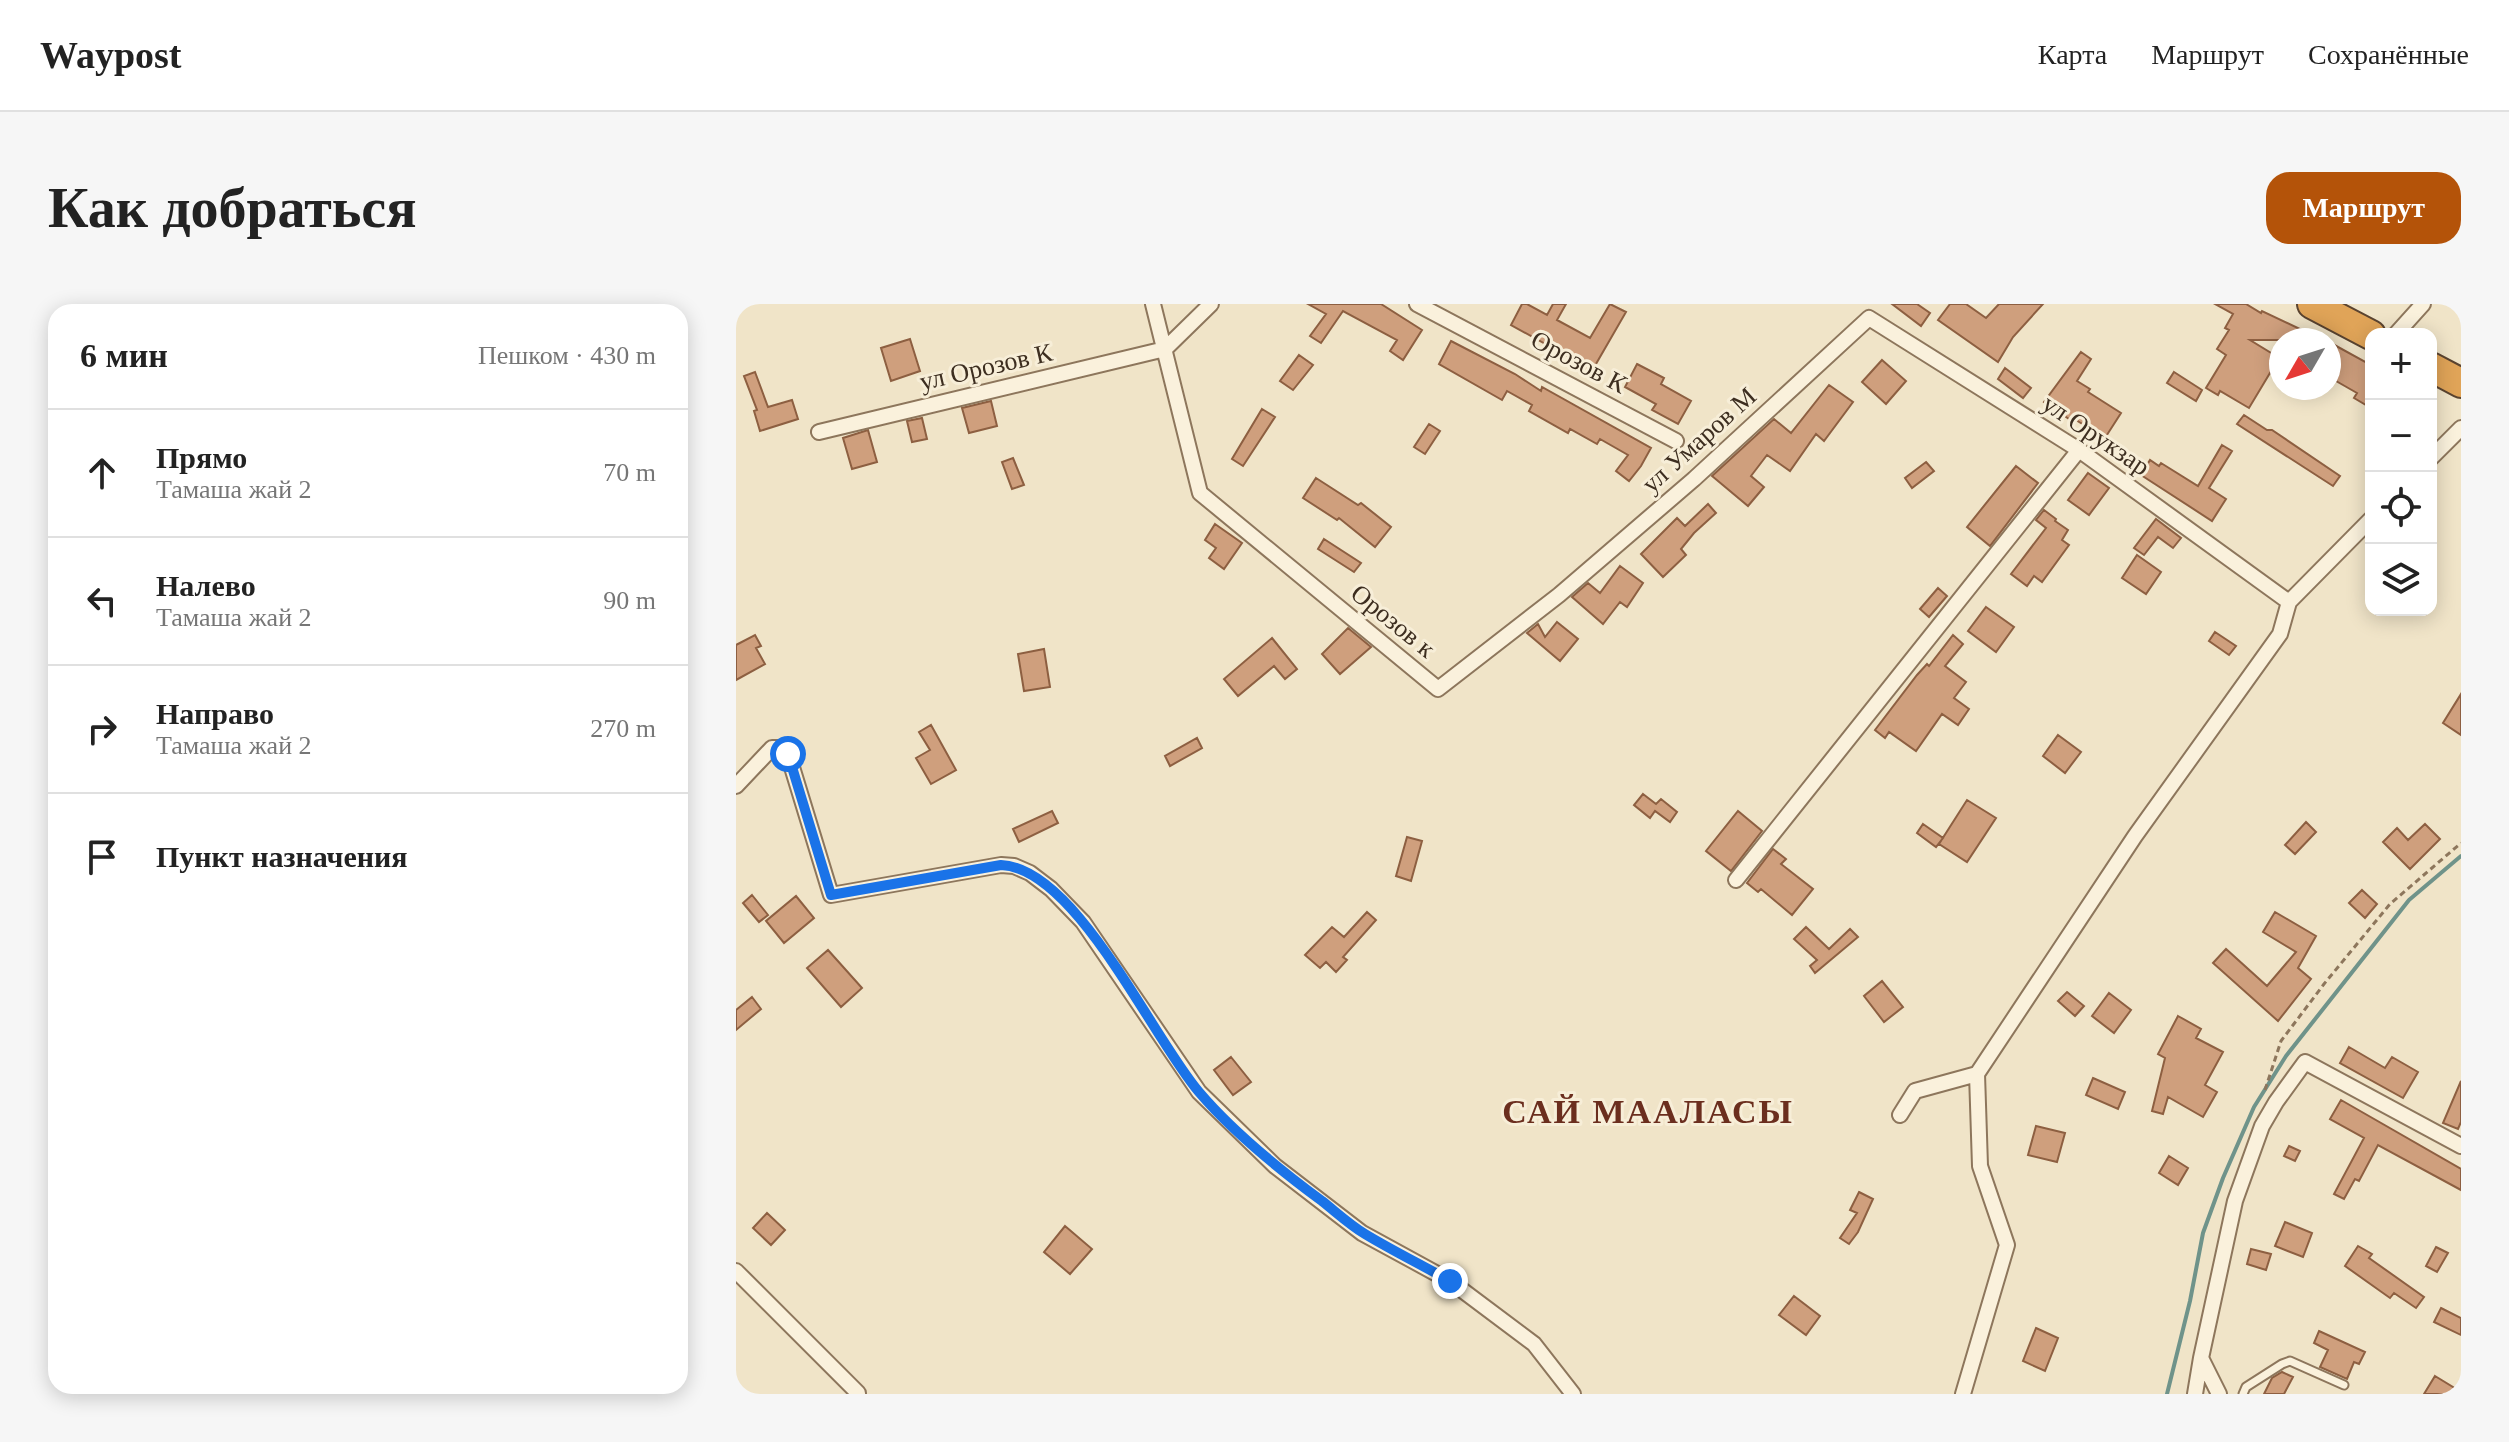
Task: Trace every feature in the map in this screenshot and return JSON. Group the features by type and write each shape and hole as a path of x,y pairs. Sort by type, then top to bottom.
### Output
{"highway":[{"path":"2312,304 2365,332"},
{"path":"2437,370 2461,383"}],"street":[{"path":"1153,304 1165,349 1211,304"},
{"name":"Орозов К","path":"1417,304 1676,441"},
{"path":"2401,328 2423,304"},
{"name":"ул Орукзар","path":"1869,318 2079,450 2289,602"},
{"name":"ул Умаров М","path":"1559,595 1694,479 1869,318"},
{"name":"ул Орозов К","path":"819,432 1165,349"},
{"name":"Орозов к","path":"1165,349 1200,493 1438,689 1559,595"},
{"path":"2437,452 2461,428"},
{"path":"1736,880 2079,450"},
{"path":"1963,1394 2007,1245 1980,1166 1977,1074 2135,836 2280,634 2289,602 2365,525"},
{"path":"736,786 769,750 779,748 788,754 831,895 1001,865 1014,866 1030,873 1051,889 1083,922 1199,1092 1264,1155 1362,1233 1450,1281 1534,1344 1573,1394"},
{"path":"2195,1394 2235,1201 2262,1126 2305,1062 2461,1146"},
{"path":"1900,1115 1915,1091 1977,1074"},
{"path":"736,1271 858,1393"},
{"path":"2201,1358 2219,1394"}],"lane":[{"path":"2243,1394 2246,1387 2290,1361 2344,1385"}],"path":[{"path":"2264,1095 2281,1041 2324,984 2390,904 2461,843"}],"building":[{"path":"1308,304 1381,304 1422,330 1403,360 1390,351 1397,340 1343,311 1321,343 1310,336 1326,314"},
{"path":"1522,304 1547,315 1553,304 1566,304 1557,320 1590,338 1610,304 1626,312 1589,376 1573,366 1576,361 1511,325"},
{"path":"1892,304 1917,304 1930,313 1921,326"},
{"path":"1950,304 1966,304 1986,318 1999,304 2043,304 2013,337 1998,362 1938,320"},
{"path":"2215,304 2246,304 2298,328 2269,328 2269,340 2250,340 2269,352 2269,375 2249,408 2220,391 2218,395 2206,388 2226,355 2217,349 2229,330 2225,328 2233,314"},
{"path":"910,339 920,371 891,381 881,348"},
{"path":"1451,341 1651,448 1641,466 1629,481 1616,471 1628,455 1600,439 1597,444 1570,429 1568,433 1529,411 1532,405 1507,391 1502,400 1439,364"},
{"path":"2341,349 2365,362 2365,404 2354,398 2357,393 2341,384"},
{"path":"2081,352 2091,359 2077,381 2090,389 2088,392 2121,413 2105,438 2044,402"},
{"path":"1299,355 1313,365 1293,390 1280,381"},
{"path":"1882,360 1906,381 1886,404 1862,382"},
{"path":"1637,364 1664,378 1661,384 1691,401 1678,424 1652,410 1656,404 1625,387"},
{"path":"2005,368 2031,388 2023,398 1998,379"},
{"path":"755,372 768,407 792,400 798,419 760,431 754,411 757,410 744,376"},
{"path":"2174,372 2202,390 2196,401 2167,383"},
{"path":"1829,385 1853,402 1824,441 1816,434 1790,471 1767,455 1751,476 1764,487 1748,506 1712,476 1774,419 1791,433"},
{"path":"991,401 997,426 969,433 962,408"},
{"path":"1262,409 1275,417 1243,466 1232,459"},
{"path":"2244,415 2340,476 2333,486 2237,424"},
{"path":"922,418 927,439 912,442 907,421"},
{"path":"1429,424 1440,431 1425,454 1414,447"},
{"path":"868,430 877,462 852,469 843,438"},
{"path":"2222,445 2232,451 2209,488 2226,499 2212,521 2141,475 2150,460 2159,466 2161,463 2198,486"},
{"path":"1013,458 1024,485 1012,489 1002,462"},
{"path":"1926,462 1934,471 1912,488 1905,478"},
{"path":"2016,466 2038,483 1990,546 1967,527"},
{"path":"2088,473 2109,488 2089,515 2068,500"},
{"path":"1316,478 1358,505 1361,503 1391,527 1375,547 1339,518 1337,520 1303,498"},
{"path":"1708,504 1716,513 1694,533 1681,549 1686,555 1663,577 1641,554 1677,518 1685,526"},
{"path":"2044,510 2068,530 2062,540 2069,545 2042,582 2034,576 2027,586 2011,574 2046,528 2036,520"},
{"path":"2156,519 2181,538 2173,548 2158,537 2144,555 2134,548"},
{"path":"1215,524 1242,543 1224,569 1209,558 1216,548 1205,540"},
{"path":"1324,539 1361,563 1354,572 1318,549"},
{"path":"2137,555 2161,572 2146,594 2122,578"},
{"path":"1620,566 1643,583 1627,607 1620,602 1603,624 1572,597 1588,583 1600,593"},
{"path":"1938,588 1947,596 1929,617 1920,609"},
{"path":"1986,607 2014,627 1996,652 1968,631"},
{"path":"1557,622 1578,639 1560,661 1527,633 1538,624 1545,637"},
{"path":"1348,628 1371,647 1340,674 1322,654"},
{"path":"2215,632 2236,646 2229,655 2209,641"},
{"path":"755,635 761,646 756,648 765,664 736,680 736,645"},
{"path":"1953,635 1963,644 1945,666 1966,682 1954,698 1969,709 1958,725 1942,714 1916,751 1889,732 1885,738 1875,730 1917,675 1927,664 1929,666"},
{"path":"1272,638 1297,669 1285,679 1274,666 1238,696 1224,679"},
{"path":"1044,649 1050,687 1024,691 1018,654"},
{"path":"2461,694 2461,735 2443,723"},
{"path":"931,725 956,770 931,784 916,758 930,750 919,732"},
{"path":"2058,735 2081,752 2065,773 2043,756"},
{"path":"1197,738 1202,748 1170,766 1165,756"},
{"path":"1643,794 1656,804 1661,799 1677,812 1670,822 1655,811 1650,818 1634,805"},
{"path":"1967,800 1996,818 1967,862 1939,844"},
{"path":"1052,811 1058,823 1019,842 1013,829"},
{"path":"1738,811 1762,831 1731,871 1706,851"},
{"path":"2306,822 2316,832 2295,854 2285,845"},
{"path":"1923,824 1943,838 1936,847 1917,833"},
{"path":"2425,824 2440,839 2410,869 2383,842 2397,828 2408,840"},
{"path":"1407,837 1422,841 1411,881 1396,876"},
{"path":"1773,849 1786,859 1781,864 1813,889 1792,915 1761,889 1758,892 1747,883"},
{"path":"2362,890 2377,904 2365,918 2349,903"},
{"path":"752,895 768,915 759,922 743,903"},
{"path":"796,896 814,918 784,943 766,921"},
{"path":"1367,912 1376,920 1343,957 1347,960 1336,972 1326,962 1320,968 1305,955 1332,927 1344,937"},
{"path":"2275,912 2316,936 2298,968 2311,979 2278,1021 2213,963 2226,949 2267,986 2296,952 2263,932"},
{"path":"1806,927 1829,949 1850,929 1858,937 1815,973 1810,966 1817,960 1794,939"},
{"path":"828,950 862,988 841,1007 807,968"},
{"path":"1882,981 1903,1007 1884,1022 1864,996"},
{"path":"2067,992 2084,1006 2075,1016 2058,1001"},
{"path":"2109,993 2131,1010 2114,1033 2092,1016"},
{"path":"752,997 761,1009 736,1030 736,1010"},
{"path":"2178,1016 2201,1029 2196,1038 2223,1052 2205,1085 2217,1092 2203,1117 2168,1097 2163,1114 2152,1111 2165,1058 2158,1054"},
{"path":"2349,1047 2385,1068 2392,1057 2418,1072 2403,1098 2340,1063"},
{"path":"1231,1057 1251,1082 1233,1095 1214,1070"},
{"path":"2093,1078 2125,1092 2118,1109 2086,1095"},
{"path":"2461,1081 2461,1122 2458,1129 2443,1123"},
{"path":"2341,1100 2461,1169 2461,1190 2378,1145 2359,1181 2355,1179 2344,1199 2334,1194 2364,1138 2330,1119"},
{"path":"2036,1126 2065,1133 2057,1162 2028,1155"},
{"path":"2289,1146 2300,1151 2295,1161 2284,1156"},
{"path":"2169,1156 2188,1168 2178,1185 2159,1173"},
{"path":"1859,1192 1873,1199 1849,1244 1840,1238 1857,1213 1850,1210"},
{"path":"767,1213 785,1230 771,1245 753,1228"},
{"path":"2285,1222 2312,1233 2303,1257 2275,1246"},
{"path":"1065,1226 1092,1249 1070,1274 1044,1252"},
{"path":"2358,1246 2372,1254 2369,1258 2424,1297 2416,1308 2394,1293 2390,1298 2345,1266"},
{"path":"2436,1247 2448,1253 2437,1272 2426,1266"},
{"path":"2251,1249 2271,1254 2266,1270 2247,1264"},
{"path":"1794,1296 1820,1316 1806,1335 1779,1315"},
{"path":"2441,1308 2461,1318 2461,1335 2434,1322"},
{"path":"2036,1328 2058,1338 2045,1371 2023,1361"},
{"path":"2319,1331 2365,1352 2359,1364 2354,1362 2347,1379 2320,1367 2328,1350 2314,1343"},
{"path":"2282,1372 2293,1377 2284,1394 2264,1394 2272,1378"},
{"path":"2435,1376 2461,1392 2461,1394 2424,1394"}],"waterway":[{"path":"2167,1394 2203,1233 2254,1107 2286,1056 2409,900 2461,856"}],"district":[{"name":"САЙ МААЛАСЫ","path":"1648,1111"}],"route":[{"path":"788,754 831,895 1001,865 1014,866 1030,873 1051,889 1083,922 1199,1092 1275,1166 1362,1233 1450,1281"}]}
